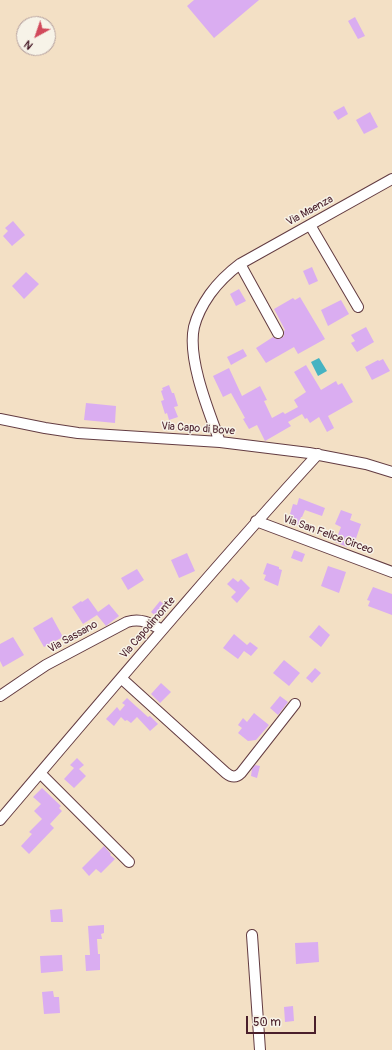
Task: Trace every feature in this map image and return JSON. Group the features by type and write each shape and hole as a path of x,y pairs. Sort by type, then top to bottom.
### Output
{"street":[{"name":"Via Maenza","path":"220,442 198,378 194,356 194,327 208,297 222,279 240,264 392,179"},
{"path":"310,225 358,307"},
{"path":"240,264 278,332"},
{"name":"Via Capo di Bove","path":"0,419 73,433 220,442 318,454 374,466 392,472"},
{"name":"Via Capodimonte","path":"0,820 256,521 318,454"},
{"name":"Via San Felice Circeo","path":"256,521 392,572"},
{"name":"Via Sassano","path":"0,696 46,665 127,622 134,620 143,621 162,630"},
{"path":"121,678 226,773 234,776 241,773 295,704"},
{"path":"40,773 129,862"},
{"path":"252,935 260,1050"}],"water":[{"path":"319,358 327,371 318,376 311,362"}],"building":[{"path":"194,0 259,0 214,38 187,6"},
{"path":"355,17 365,36 358,39 348,21"},
{"path":"344,106 348,114 338,120 333,112"},
{"path":"370,112 378,127 364,134 356,120"},
{"path":"13,221 25,235 12,246 3,236 8,231 5,228"},
{"path":"312,267 318,281 309,285 303,271"},
{"path":"26,272 39,284 24,299 12,286"},
{"path":"239,289 246,301 236,306 230,294"},
{"path":"300,297 325,339 298,354 294,347 266,363 256,348 273,337 277,339 281,338 284,336 285,330 274,309 293,298 295,300"},
{"path":"341,300 349,314 328,326 321,310"},
{"path":"366,327 374,342 357,352 351,343 355,341 351,335"},
{"path":"243,349 247,356 231,365 227,357"},
{"path":"383,359 390,371 372,380 365,367"},
{"path":"306,365 321,390 336,381 338,385 342,383 353,402 328,416 334,428 327,432 319,417 310,423 302,414 288,422 291,426 265,441 257,425 249,429 243,419 245,418 231,393 223,397 213,376 229,368 242,396 260,386 267,400 264,401 272,418 283,412 285,414 298,407 294,400 306,392 294,372"},
{"path":"169,385 172,393 174,393 178,406 174,407 178,417 169,420 167,413 165,414 161,401 164,400 161,391 163,390 162,388"},
{"path":"86,403 116,406 115,423 84,420"},
{"path":"299,498 325,508 322,516 305,510 298,525 288,521 293,504 297,505"},
{"path":"341,510 352,514 350,520 361,524 353,547 347,544 347,547 335,542 341,527 335,524"},
{"path":"294,550 305,554 302,562 291,558"},
{"path":"187,553 195,571 179,578 171,560"},
{"path":"267,563 279,567 279,569 282,570 278,586 264,580 266,575 263,574"},
{"path":"328,566 346,572 339,593 321,586"},
{"path":"137,569 144,580 128,590 121,578"},
{"path":"233,578 238,582 241,579 250,588 237,603 231,597 236,592 227,584"},
{"path":"373,587 392,594 392,615 368,606 370,601 367,600"},
{"path":"88,598 98,612 109,604 119,616 106,626 97,615 83,624 72,607"},
{"path":"160,601 166,606 157,617 151,612"},
{"path":"52,617 63,637 44,647 33,628"},
{"path":"319,625 330,635 321,647 309,637"},
{"path":"234,634 247,645 250,642 258,648 251,656 244,651 238,659 223,648"},
{"path":"13,637 24,655 3,667 0,661 0,644"},
{"path":"284,660 300,673 289,686 273,673"},
{"path":"315,668 321,673 312,683 306,678"},
{"path":"161,683 171,692 160,703 151,694"},
{"path":"280,696 288,702 278,715 270,708"},
{"path":"127,698 158,724 150,731 137,717 131,723 127,720 125,721 121,717 114,726 106,719 117,707 120,711 125,705 122,703"},
{"path":"254,713 269,725 256,740 248,741 238,733 242,728 238,725 243,718 247,722"},
{"path":"77,758 84,765 79,769 86,776 74,788 64,779 74,768 70,765"},
{"path":"255,765 260,766 257,778 251,776 252,769"},
{"path":"42,788 61,806 59,808 62,811 50,824 54,828 29,854 21,846 32,834 29,832 42,819 34,811 41,804 33,797"},
{"path":"104,846 111,854 110,855 115,859 101,873 96,869 89,876 82,868"},
{"path":"62,909 63,922 51,922 50,910"},
{"path":"104,925 104,933 101,934 102,939 97,939 98,954 100,954 100,970 86,971 85,955 90,955 88,926"},
{"path":"318,942 319,962 296,964 295,943"},
{"path":"62,955 63,971 41,973 40,956"},
{"path":"53,991 54,997 59,997 60,1013 44,1014 42,992"},
{"path":"293,1006 294,1021 285,1022 284,1007"}]}
